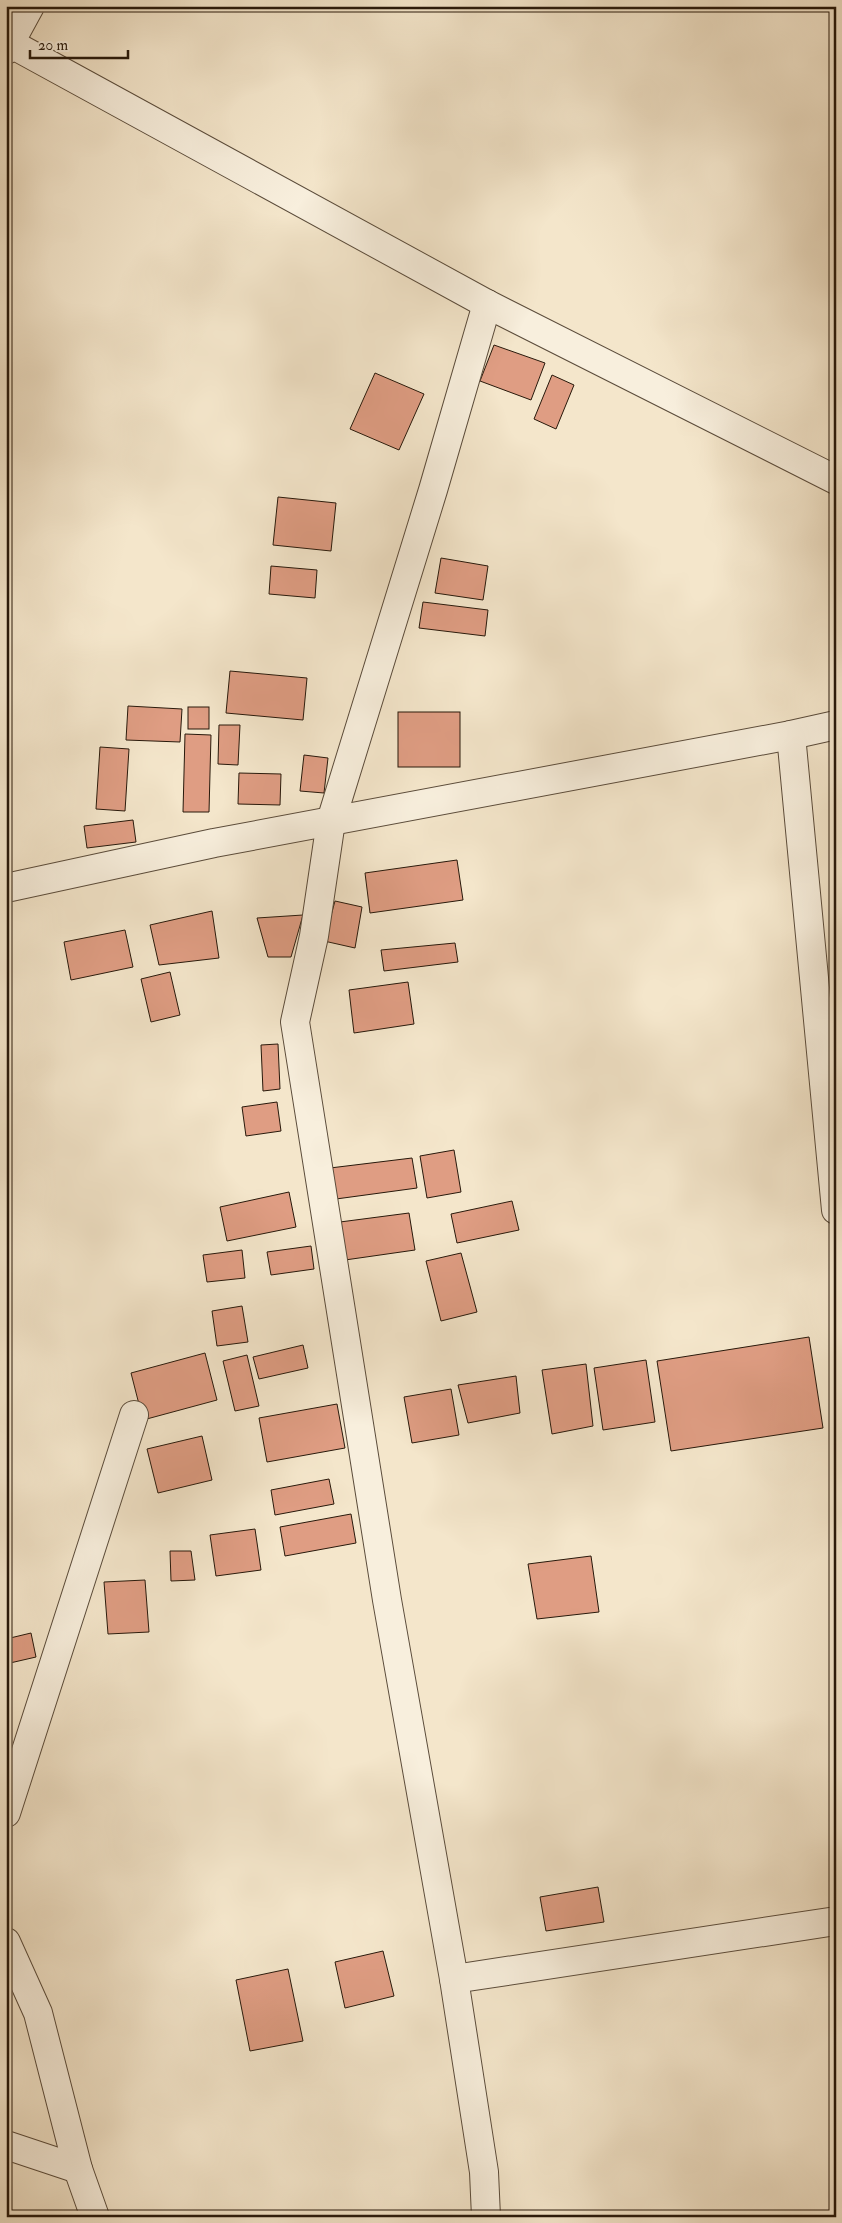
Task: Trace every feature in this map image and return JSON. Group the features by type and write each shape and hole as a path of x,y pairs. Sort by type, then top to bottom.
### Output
{"street":[{"path":"30,6 8,45 487,304 836,480"},
{"path":"486,2217 484,2172 454,1979 386,1590 295,1022 314,936 331,820 434,490 487,304"},
{"path":"6,888 331,820 791,735 836,725"},
{"path":"791,735 836,1210"},
{"path":"6,1813 134,1415"},
{"path":"454,1979 836,1921"},
{"path":"6,1942 38,2013 78,2169 95,2217"},
{"path":"6,2145 78,2169"}],"building":[{"path":"494,345 545,363 531,400 480,381"},
{"path":"375,373 424,394 399,450 350,429"},
{"path":"552,375 574,385 556,429 534,419"},
{"path":"278,497 336,503 331,551 273,545"},
{"path":"441,558 488,566 483,600 435,593"},
{"path":"271,566 317,570 315,598 269,594"},
{"path":"423,602 488,610 485,636 419,628"},
{"path":"230,671 307,678 303,720 226,713"},
{"path":"128,706 182,709 180,742 126,740"},
{"path":"188,707 209,707 209,729 188,729"},
{"path":"398,712 460,712 460,767 398,767"},
{"path":"219,725 240,725 238,765 218,764"},
{"path":"185,734 211,735 209,812 183,812"},
{"path":"100,747 129,749 125,811 96,809"},
{"path":"304,755 328,758 324,793 300,791"},
{"path":"239,773 281,774 280,805 238,804"},
{"path":"133,820 136,842 87,848 84,826"},
{"path":"457,860 463,900 370,913 365,873"},
{"path":"335,901 362,907 355,948 324,941"},
{"path":"212,911 219,958 159,965 150,925"},
{"path":"303,915 291,957 268,957 257,918"},
{"path":"125,930 133,967 71,980 64,942"},
{"path":"455,943 458,962 384,971 381,950"},
{"path":"170,972 180,1015 151,1022 141,979"},
{"path":"408,982 414,1024 354,1033 349,990"},
{"path":"278,1044 280,1089 263,1091 261,1045"},
{"path":"277,1102 281,1131 246,1136 242,1107"},
{"path":"454,1150 461,1192 427,1198 420,1156"},
{"path":"412,1158 417,1188 336,1199 330,1168"},
{"path":"289,1192 296,1227 227,1241 220,1207"},
{"path":"512,1201 519,1230 457,1243 451,1214"},
{"path":"409,1213 415,1250 345,1260 340,1222"},
{"path":"311,1246 314,1269 271,1275 267,1252"},
{"path":"242,1250 245,1278 207,1282 203,1255"},
{"path":"461,1253 477,1312 441,1321 426,1261"},
{"path":"242,1306 248,1342 217,1346 212,1311"},
{"path":"809,1337 823,1428 671,1451 657,1361"},
{"path":"303,1345 308,1368 259,1379 253,1357"},
{"path":"205,1353 217,1400 143,1420 131,1373"},
{"path":"247,1355 259,1406 235,1411 223,1361"},
{"path":"646,1360 655,1422 603,1430 594,1368"},
{"path":"586,1364 593,1426 552,1434 542,1370"},
{"path":"516,1376 520,1413 468,1423 458,1385"},
{"path":"451,1389 459,1435 412,1443 404,1397"},
{"path":"337,1404 345,1448 267,1462 259,1418"},
{"path":"202,1436 212,1480 158,1493 147,1449"},
{"path":"329,1479 334,1504 275,1515 271,1490"},
{"path":"351,1514 356,1543 285,1556 280,1527"},
{"path":"255,1529 261,1570 216,1576 210,1535"},
{"path":"170,1551 191,1551 195,1580 171,1581"},
{"path":"591,1556 599,1612 537,1619 528,1564"},
{"path":"145,1580 149,1632 108,1634 104,1582"},
{"path":"31,1633 36,1657 10,1663 6,1639"},
{"path":"598,1887 604,1922 546,1931 540,1897"},
{"path":"383,1951 394,1996 345,2008 335,1962"},
{"path":"288,1969 303,2041 250,2051 236,1980"}]}
